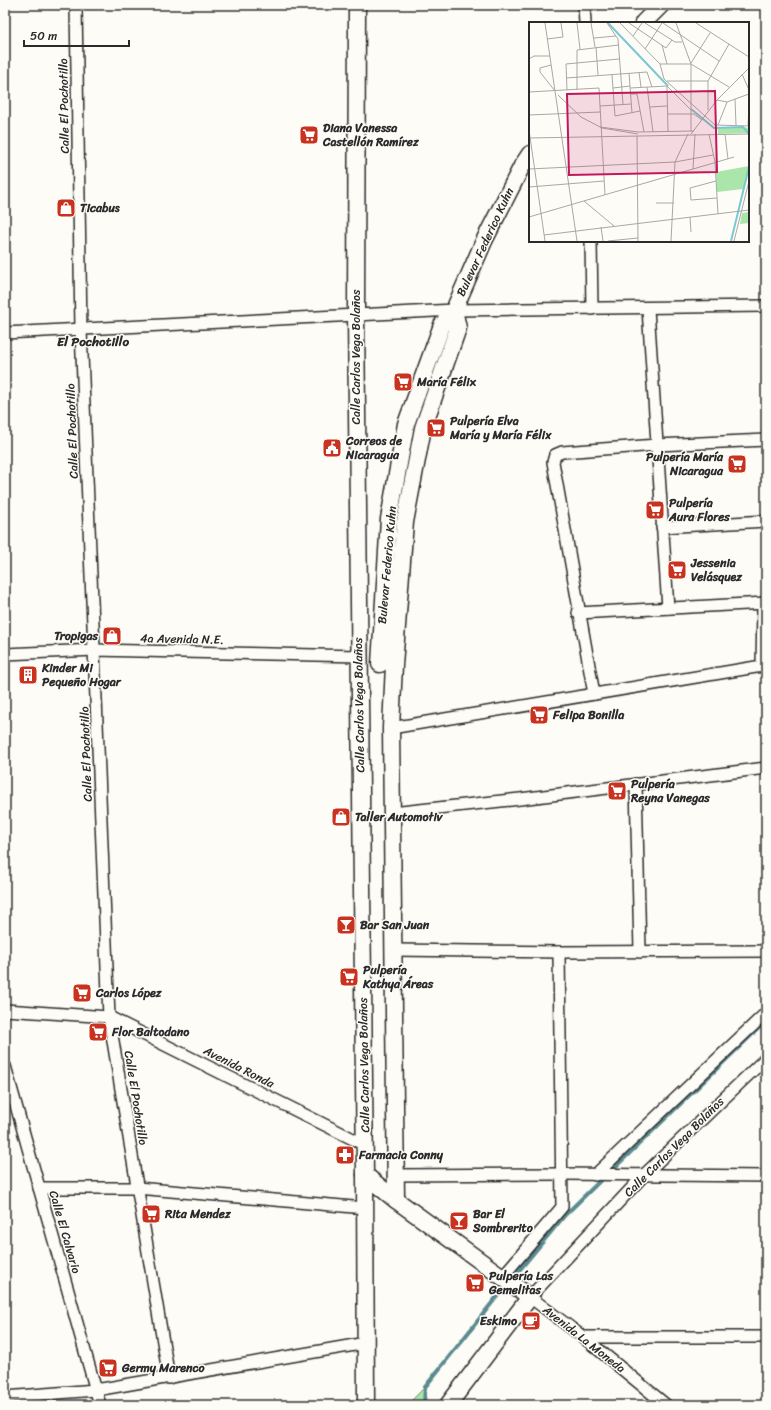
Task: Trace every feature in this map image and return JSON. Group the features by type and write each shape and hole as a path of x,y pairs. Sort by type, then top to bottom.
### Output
{"street":[{"name":"Calle El Pochotillo","path":"76,5 81,330 109,1017 169,1378"},
{"name":"Calle Carlos Vega Bolaños","path":"357,5 356,315 365,1145 366,1405"},
{"path":"584,5 585,22"},
{"path":"644,22 661,5"},
{"name":"Bulevar Federico Kuhn","path":"387,665 389,519 406,424 442,325 454,310 484,241 522,166 529,156"},
{"path":"591,242 592,309"},
{"path":"5,333 454,310 766,306"},
{"path":"648,308 668,608"},
{"path":"594,694 578,613 553,462 555,455 562,452 656,445 766,440"},
{"path":"662,528 766,521"},
{"path":"391,728 762,666 765,603 578,613"},
{"name":"4a Avenida N.E.","path":"5,654 95,650 359,660"},
{"path":"359,660 387,665 391,728 396,1200"},
{"path":"392,813 766,768"},
{"path":"636,784 640,952"},
{"path":"394,950 559,952 766,951"},
{"path":"505,1278 562,1207 559,952"},
{"name":"Avenida Ronda","path":"5,1010 109,1017 365,1145"},
{"path":"595,1175 766,1013"},
{"name":"Calle Carlos Vega Bolaños","path":"448,1405 528,1295 644,1175 766,1058"},
{"name":"Calle El Calvario","path":"5,1066 100,1405"},
{"path":"396,1174 766,1176"},
{"name":"Avenida La Moneda","path":"365,1175 396,1200 505,1278 583,1337 666,1405"},
{"path":"39,1188 137,1188 365,1208"},
{"path":"583,1337 766,1337"},
{"path":"5,1397 96,1390 366,1343"}],"green space":[{"path":"425,1387 424,1405 408,1405 408,1404"}],"waterway":[{"path":"610,1172 766,1021"},
{"path":"512,1279 565,1215 605,1176"},
{"path":"424,1405 425,1387 507,1284"}],"place":[{"name":"Diana Vanessa Castellón Ramírez","path":"309,135"},
{"name":"Ticabus","path":"66,208"},
{"name":"María Félix","path":"403,382"},
{"name":"Pulpería Elva María y María Félix","path":"436,428"},
{"name":"Correos de Nicaragua","path":"332,448"},
{"name":"Pulpería María Nicaragua","path":"737,464"},
{"name":"Pulpería Aura Flores","path":"655,510"},
{"name":"Jessenia Velásquez","path":"677,570"},
{"name":"Tropigas","path":"112,636"},
{"name":"Kinder Mi Pequeño Hogar","path":"28,675"},
{"name":"Felipa Bonilla","path":"539,715"},
{"name":"Pulpería Reyna Vanegas","path":"617,791"},
{"name":"Taller Automotiv","path":"341,817"},
{"name":"Bar San Juan","path":"346,925"},
{"name":"Pulpería Kathya Áreas","path":"349,977"},
{"name":"Carlos López","path":"82,993"},
{"name":"Flor Baltodano","path":"98,1032"},
{"name":"Farmacia Conny","path":"345,1155"},
{"name":"Rita Mendez","path":"151,1214"},
{"name":"Bar El Sombrerito","path":"459,1221"},
{"name":"Pulpería Las Gemelitas","path":"475,1283"},
{"name":"Eskimo","path":"531,1321"},
{"name":"Germy Marenco","path":"108,1368"}],"district":[{"name":"El Pochotillo","path":"93,341"}]}
